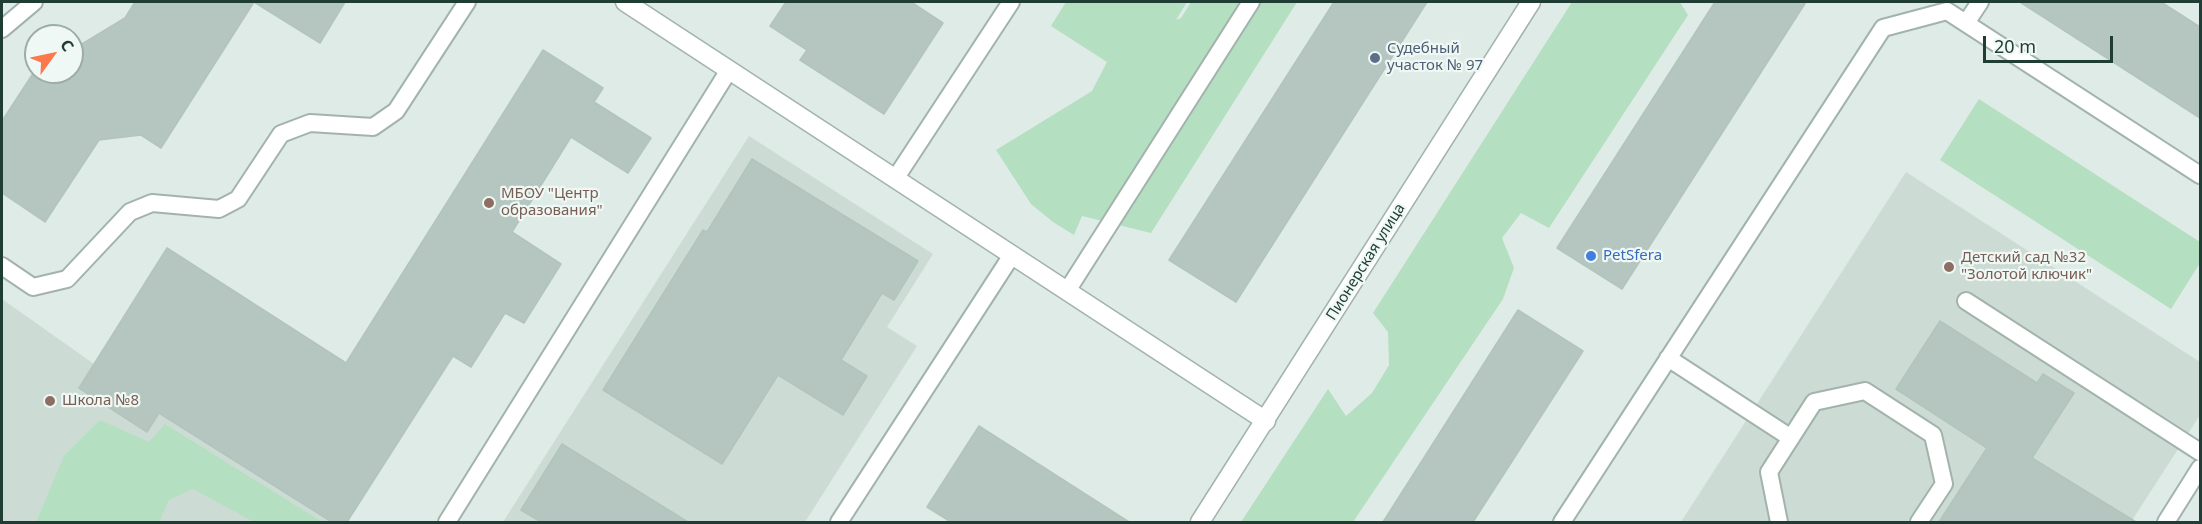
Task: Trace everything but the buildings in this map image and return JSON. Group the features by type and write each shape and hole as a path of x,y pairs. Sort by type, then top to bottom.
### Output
{"street":[{"path":"625,2 1266,421"},
{"name":"Пионерская улица","path":"1200,522 1531,2"}],"lane":[{"path":"2,29 34,2"},
{"path":"2,266 33,288 67,279 130,212 152,203 219,209 238,199 281,134 310,123 373,127 396,111 467,2"},
{"path":"896,178 1011,2"},
{"path":"1067,291 1251,2"},
{"path":"1966,23 1980,2"},
{"path":"1562,522 1883,28 1947,11 2200,175"},
{"path":"447,522 729,70"},
{"path":"839,522 1012,255"},
{"path":"1966,301 2200,452"},
{"path":"1668,358 1791,438"},
{"path":"1779,522 1769,472 1814,402 1865,391 1933,435 1944,484 1919,522"},
{"path":"2166,522 2200,468"}],"shaded area":[{"path":"749,136 933,254 887,327 917,346 805,522 503,522"},
{"name":"Детский сад №32 \"Золотой ключик\"","path":"1906,172 2200,362 2200,415 2131,522 1681,522"},
{"name":"Школа №8","path":"2,299 94,364 79,388 147,431 159,413 332,522 2,522"}],"green space":[{"path":"1066,2 1187,2 1176,20 1181,18 1191,2 1297,2 1151,233 1082,216 1074,235 1031,204 996,150 1092,91 1107,62 1051,26"},
{"path":"1572,2 1680,2 1688,15 1549,228 1521,213 1502,238 1514,268 1503,299 1353,522 1241,522 1328,389 1346,416 1372,393 1389,365 1388,332 1373,313"},
{"path":"1979,99 2200,242 2200,263 2171,309 1940,160"},
{"path":"100,420 149,442 165,424 322,522 254,522 193,489 169,500 159,522 36,522 64,456"}],"place":[{"name":"Судебный участок № 97","path":"1375,58"},
{"name":"МБОУ \"Центр образования\"","path":"489,203"},
{"name":"PetSfera","path":"1591,256"},
{"name":"Детский сад №32 \"Золотой ключик\"","path":"1949,267"},
{"name":"Школа №8","path":"50,401"}]}
